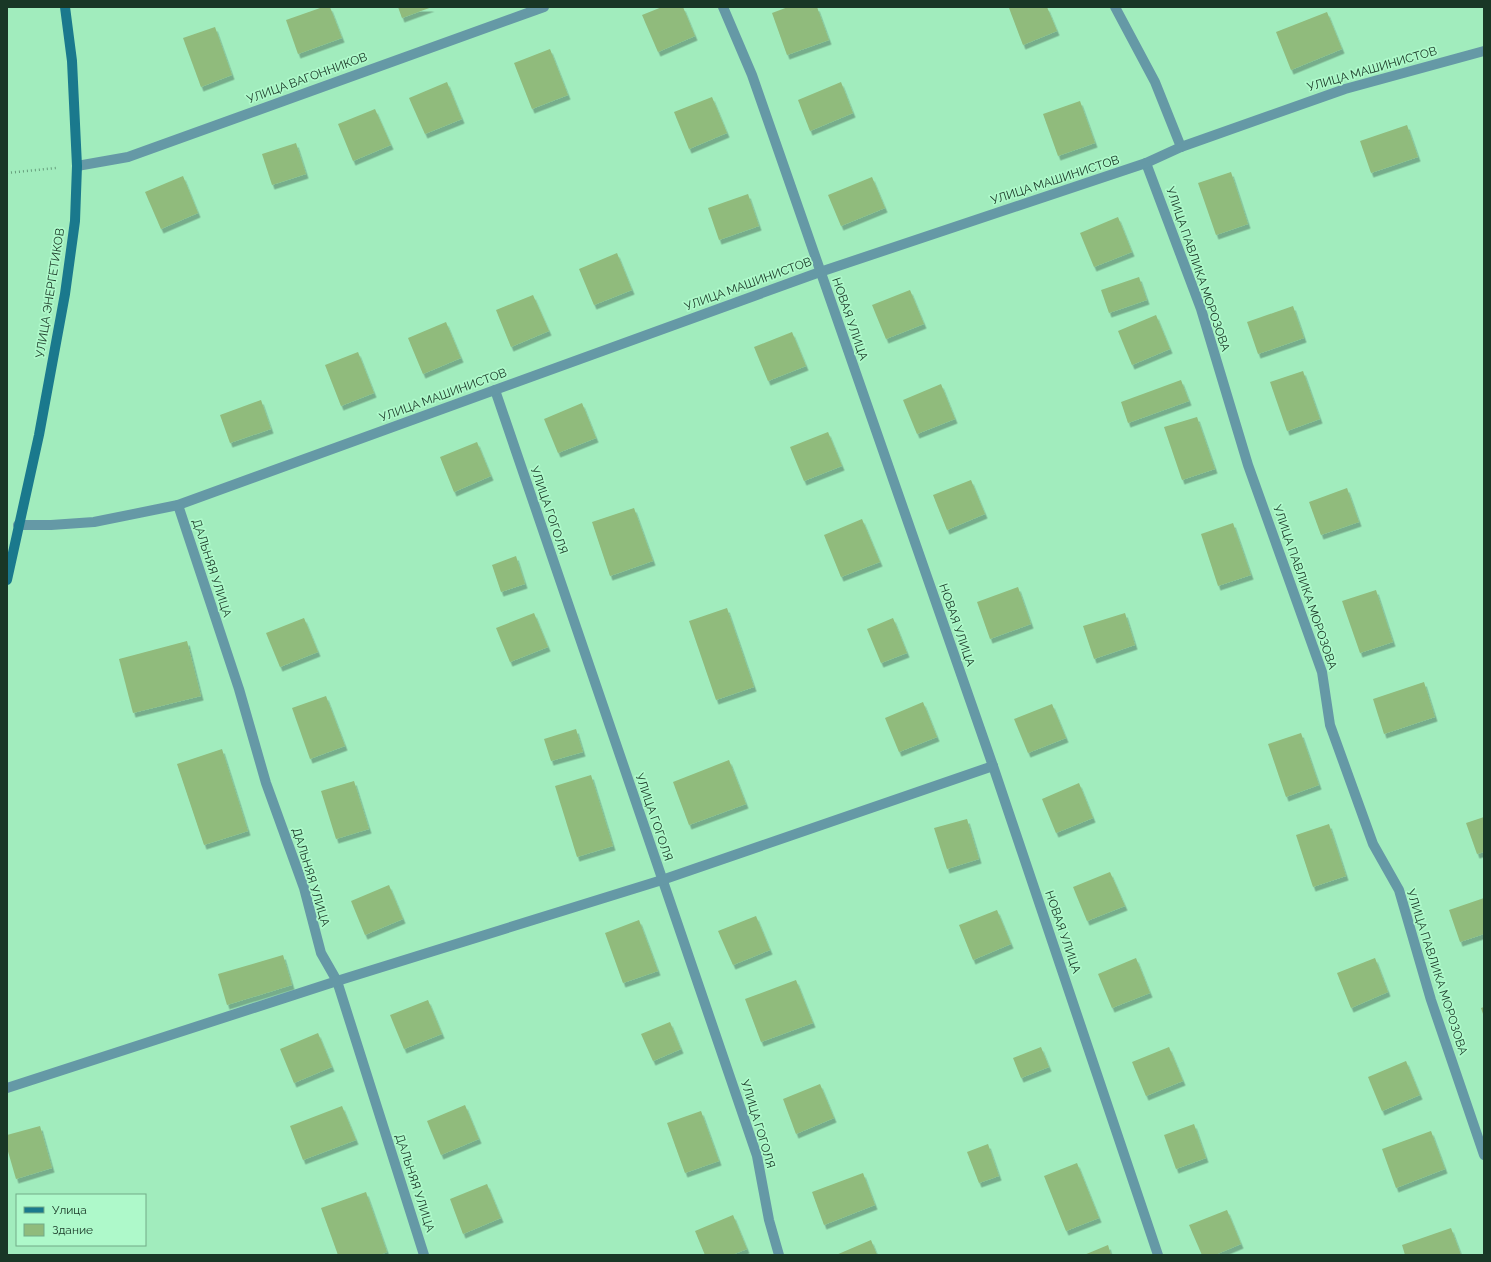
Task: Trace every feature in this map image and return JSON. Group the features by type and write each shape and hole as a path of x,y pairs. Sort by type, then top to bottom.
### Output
{"street":[{"name":"УЛИЦА ЭНЕРГЕТИКОВ","path":"7,580 39,435 65,294 75,221 77,166 72,61 65,7"},
{"name":"УЛИЦА ВАГОННИКОВ","path":"77,166 128,157 544,7"},
{"name":"НОВАЯ УЛИЦА","path":"723,7 752,75 993,766 1158,1255"},
{"path":"1115,7 1155,82 1181,147"},
{"name":"УЛИЦА МАШИНИСТОВ","path":"18,525 51,525 94,522 178,504 820,272 1146,163 1181,147 1345,89 1484,51"},
{"name":"УЛИЦА ПАВЛИКА МОРОЗОВА","path":"1146,163 1201,309 1248,465 1322,672 1330,725 1373,844 1399,890 1431,1000 1484,1155"},
{"name":"УЛИЦА ГОГОЛЯ","path":"495,390 757,1156 769,1220 779,1255"},
{"name":"ДАЛЬНЯЯ УЛИЦА","path":"178,504 239,689 266,783 304,888 321,953 337,981 424,1255"},
{"path":"7,1088 337,981 662,880 993,766"}],"path":[{"path":"7,173 77,166"}],"building":[{"path":"323,7 330,7 342,38 298,54 286,20"},
{"path":"398,7 432,7 402,18"},
{"path":"662,7 683,7 695,36 658,52 642,15"},
{"path":"788,7 817,7 829,40 787,55 772,13"},
{"path":"1047,7 1057,31 1023,45 1009,8"},
{"path":"1327,12 1342,49 1291,70 1276,32"},
{"path":"215,27 232,75 201,87 183,38"},
{"path":"550,49 568,95 532,109 514,63"},
{"path":"447,82 462,119 425,134 409,98"},
{"path":"841,82 853,113 810,131 798,100"},
{"path":"712,97 727,133 689,149 674,112"},
{"path":"1080,101 1095,143 1058,156 1043,114"},
{"path":"375,109 391,145 353,161 338,124"},
{"path":"1407,125 1418,157 1371,173 1360,141"},
{"path":"296,143 306,174 272,185 262,154"},
{"path":"1231,172 1248,224 1216,235 1198,183"},
{"path":"183,176 198,213 161,229 145,192"},
{"path":"872,177 885,208 841,226 828,195"},
{"path":"748,194 759,226 719,240 708,208"},
{"path":"1118,217 1132,252 1094,267 1080,233"},
{"path":"617,253 632,290 594,305 579,269"},
{"path":"1139,277 1147,300 1109,313 1101,290"},
{"path":"910,290 924,324 886,339 872,305"},
{"path":"533,295 549,331 511,347 496,310"},
{"path":"1293,306 1304,338 1258,354 1247,322"},
{"path":"1156,315 1170,349 1132,365 1118,331"},
{"path":"446,322 461,358 423,374 408,338"},
{"path":"792,332 806,366 768,381 754,347"},
{"path":"358,352 374,393 341,406 325,365"},
{"path":"1303,371 1320,419 1287,431 1270,382"},
{"path":"1181,380 1189,401 1128,423 1121,402"},
{"path":"941,384 955,419 917,434 903,400"},
{"path":"261,400 271,429 230,443 220,415"},
{"path":"582,403 596,438 558,453 544,419"},
{"path":"1197,417 1215,469 1182,480 1164,427"},
{"path":"828,432 842,466 804,481 790,447"},
{"path":"477,442 491,476 454,492 440,457"},
{"path":"971,480 985,514 947,530 933,495"},
{"path":"1347,488 1359,522 1321,535 1309,502"},
{"path":"634,508 653,561 610,576 592,522"},
{"path":"862,519 880,562 841,577 824,535"},
{"path":"1233,523 1251,575 1218,586 1201,534"},
{"path":"516,556 525,584 501,592 492,565"},
{"path":"1018,587 1031,624 990,639 977,602"},
{"path":"1376,590 1393,642 1360,653 1342,601"},
{"path":"727,608 754,687 716,700 689,621"},
{"path":"534,613 548,647 510,662 496,628"},
{"path":"1125,613 1135,645 1094,659 1083,626"},
{"path":"304,618 318,652 280,667 266,633"},
{"path":"893,618 907,653 881,663 867,629"},
{"path":"187,641 201,696 133,713 119,659"},
{"path":"1424,682 1435,717 1384,734 1373,699"},
{"path":"326,696 345,746 310,759 292,708"},
{"path":"923,702 937,737 899,752 885,718"},
{"path":"1052,704 1066,738 1028,753 1014,719"},
{"path":"576,729 583,752 551,761 544,739"},
{"path":"1301,733 1319,785 1286,797 1268,744"},
{"path":"222,749 248,831 204,845 177,764"},
{"path":"729,760 746,804 689,825 673,782"},
{"path":"591,775 613,846 577,857 555,786"},
{"path":"354,781 369,829 336,839 321,791"},
{"path":"1079,783 1093,818 1056,833 1042,799"},
{"path":"1484,817 1484,852 1477,854 1466,823"},
{"path":"967,819 979,859 947,869 934,828"},
{"path":"1329,824 1346,876 1313,887 1296,835"},
{"path":"1110,872 1125,906 1087,921 1073,887"},
{"path":"389,885 403,919 365,935 351,901"},
{"path":"1484,898 1484,934 1460,942 1449,910"},
{"path":"997,910 1011,944 973,960 959,925"},
{"path":"756,916 770,950 733,965 718,931"},
{"path":"639,920 658,971 623,983 605,933"},
{"path":"283,955 292,985 227,1005 218,974"},
{"path":"1136,958 1150,993 1112,1008 1098,974"},
{"path":"1375,958 1388,992 1351,1008 1337,973"},
{"path":"796,980 813,1023 761,1042 745,999"},
{"path":"428,1000 442,1034 404,1049 390,1015"},
{"path":"1484,1007 1484,1017 1481,1008"},
{"path":"670,1022 681,1049 653,1061 641,1034"},
{"path":"318,1033 332,1067 294,1083 280,1049"},
{"path":"1041,1047 1049,1067 1021,1078 1013,1058"},
{"path":"1169,1047 1183,1081 1146,1096 1132,1062"},
{"path":"1406,1061 1420,1095 1382,1111 1368,1077"},
{"path":"820,1084 834,1118 796,1134 783,1099"},
{"path":"465,1105 479,1139 441,1155 427,1121"},
{"path":"342,1106 356,1140 303,1160 290,1126"},
{"path":"701,1111 719,1161 685,1173 667,1123"},
{"path":"1194,1124 1206,1158 1176,1169 1164,1135"},
{"path":"40,1126 52,1168 16,1179 7,1148 7,1135"},
{"path":"1431,1131 1445,1169 1396,1188 1382,1149"},
{"path":"988,1144 999,1176 979,1183 967,1152"},
{"path":"1077,1163 1099,1218 1066,1231 1044,1176"},
{"path":"863,1173 875,1205 824,1225 812,1192"},
{"path":"487,1184 501,1218 463,1234 450,1199"},
{"path":"366,1192 387,1252 380,1255 338,1255 321,1208"},
{"path":"1227,1210 1241,1244 1215,1255 1202,1255 1189,1225"},
{"path":"733,1215 747,1249 732,1255 705,1255 695,1231"},
{"path":"1451,1228 1461,1255 1405,1255 1402,1245"},
{"path":"871,1240 877,1255 836,1255"},
{"path":"1108,1245 1111,1255 1084,1255"}]}
